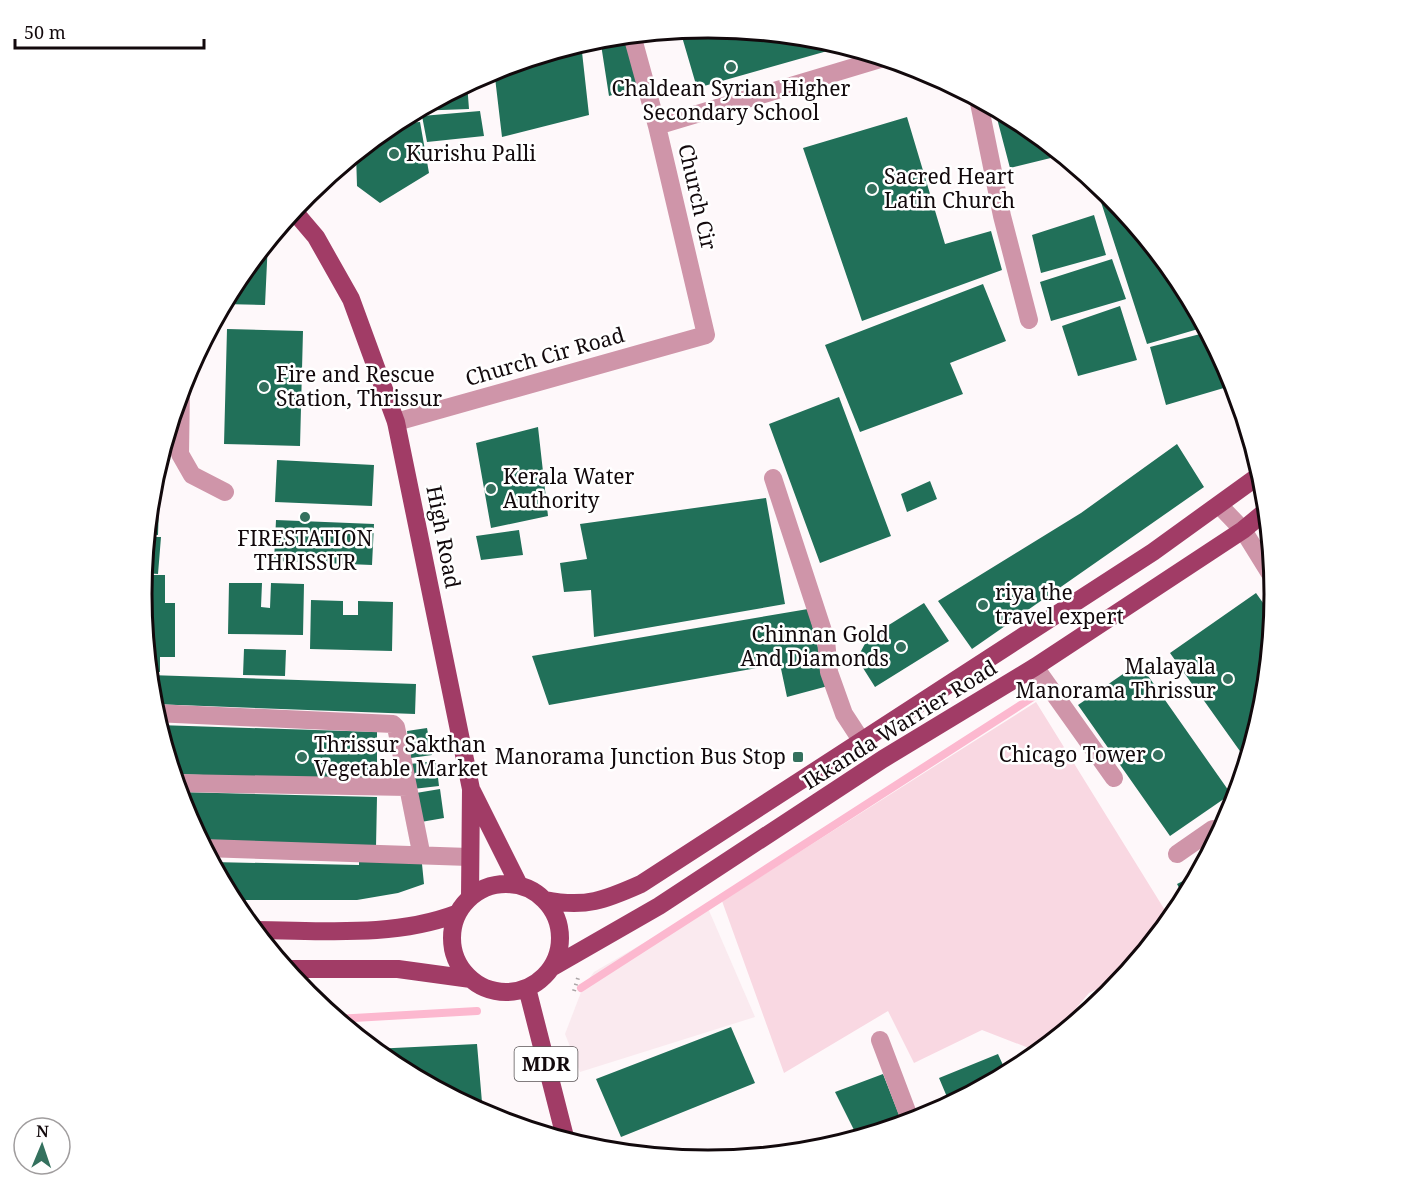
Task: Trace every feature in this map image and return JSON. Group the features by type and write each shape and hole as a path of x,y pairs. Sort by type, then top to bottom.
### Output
{"main road":[{"name":"High Road","path":"299,217 316,237 351,299 396,422 471,789 470,896"},
{"name":"Ikkanda Warrier Road","path":"545,900 572,905 603,901 641,884 1153,552 1253,480"},
{"name":"Ikkanda Warrier Road","path":"551,968 659,906 883,759 1035,667 1243,530 1259,516"},
{"path":"471,789 519,885"},
{"path":"519,885 545,900 554,912 560,940 551,968 526,988 512,992 483,987 471,980 459,966 452,950 451,932 456,914 470,896 490,886 519,885"},
{"path":"264,930 392,930 428,924 456,914"},
{"path":"297,969 398,969 471,980"},
{"name":"MDR","path":"526,988 564,1132"}],"street":[{"name":"Church Cir","path":"634,42 657,126 706,335"},
{"path":"657,126 871,62"},
{"path":"980,109 1002,216 1029,320"},
{"name":"Church Cir Road","path":"396,422 706,335"},
{"path":"181,415 180,454 192,475 225,492"},
{"path":"773,478 826,640 829,672 843,714 861,740"},
{"path":"1219,505 1243,530 1263,562"},
{"path":"1035,667 1114,778"},
{"path":"164,713 393,724 396,727 421,852 419,854"},
{"path":"185,783 408,787"},
{"path":"1177,854 1212,830"},
{"path":"213,848 469,857"},
{"path":"880,1041 908,1113"}],"shaded area":[{"path":"1036,702 1165,911 1150,933 1104,986 1089,993 1067,1019 1029,1048 982,1030 914,1063 888,1011 784,1073 722,901"},
{"path":"707,906 755,1017 580,1072 565,1034 583,987 594,972"}],"building":[{"name":"Chaldean Syrian Higher Secondary School","path":"683,39 781,42 829,51 697,88"},
{"path":"628,43 639,87 609,96 601,48"},
{"path":"582,52 589,115 502,137 495,80 529,67"},
{"path":"468,92 469,109 433,110"},
{"path":"480,111 484,136 427,142 424,116"},
{"name":"Sacred Heart Latin Church","path":"907,117 945,244 991,231 1002,270 862,321 803,148"},
{"path":"997,119 1053,157 1010,168"},
{"path":"413,122 420,122 429,173 380,203 357,186 356,163"},
{"path":"1103,201 1150,255 1197,329 1147,344 1101,202"},
{"path":"1094,215 1106,255 1041,273 1032,235"},
{"path":"267,253 265,305 233,304"},
{"path":"1112,259 1126,299 1051,321 1040,282"},
{"path":"983,284 1006,341 950,363 963,394 860,432 825,345"},
{"path":"1120,306 1137,360 1078,376 1062,326"},
{"name":"Fire and Rescue Station, Thrissur","path":"227,329 303,331 300,446 224,444"},
{"path":"1200,334 1225,388 1166,405 1150,347"},
{"path":"839,397 891,536 820,563 769,424"},
{"path":"538,427 548,516 491,528 476,443"},
{"path":"1177,444 1204,487 972,649 938,601 1081,513"},
{"path":"277,460 374,465 372,506 275,502"},
{"path":"930,481 937,499 907,512 901,494"},
{"path":"766,498 785,604 594,637 591,590 564,592 560,563 587,559 580,524"},
{"path":"159,506 159,506 158,535 155,535"},
{"path":"276,520 374,524 372,565 274,561"},
{"path":"519,530 523,555 481,560 476,536"},
{"path":"155,537 161,537 158,574 153,574"},
{"path":"153,575 165,575 165,603 175,603 175,657 160,657 160,672 157,672 156,667 153,630"},
{"path":"229,583 262,583 261,607 270,608 271,583 304,584 303,635 228,634"},
{"name":"Malayala Manorama Thrissur","path":"1256,593 1264,604 1260,667 1241,753 1170,653"},
{"path":"311,600 343,601 343,615 358,615 358,601 393,602 392,651 310,649"},
{"name":"Chinnan Gold And Diamonds","path":"924,603 949,641 875,687 863,668 860,653 868,638"},
{"path":"808,609 828,686 787,697 780,664 549,705 532,656"},
{"path":"244,649 286,650 285,676 243,675"},
{"name":"Chicago Tower","path":"1139,663 1228,790 1226,798 1170,836 1078,705"},
{"path":"157,675 416,684 415,714 162,704"},
{"path":"167,725 377,732 377,781 181,774"},
{"path":"427,728 432,755 411,758 407,731"},
{"path":"436,761 439,786 413,789 410,764"},
{"path":"440,789 444,818 421,822 416,793"},
{"path":"188,792 377,797 376,847 210,841"},
{"path":"359,859 422,864 424,884 398,893 357,900 243,900 221,862 359,865"},
{"path":"1185,880 1180,889 1177,884"},
{"path":"731,1027 755,1083 621,1137 596,1079"},
{"path":"477,1044 482,1102 430,1076 387,1048"},
{"path":"998,1054 1003,1065 947,1096 939,1078"},
{"path":"883,1074 900,1116 855,1131 835,1092"}],"waterway":[{"path":"581,988 1033,697"},
{"path":"348,1018 477,1011"}],"place":[{"name":"Chaldean Syrian Higher Secondary School","path":"731,67"},
{"name":"Kurishu Palli","path":"394,154"},
{"name":"Sacred Heart Latin Church","path":"872,189"},
{"name":"Fire and Rescue Station, Thrissur","path":"264,387"},
{"name":"Kerala Water Authority","path":"491,489"},
{"name":"FIRESTATION THRISSUR","path":"305,517"},
{"name":"riya the travel expert","path":"983,605"},
{"name":"Chinnan Gold And Diamonds","path":"901,647"},
{"name":"Malayala Manorama Thrissur","path":"1228,679"},
{"name":"Chicago Tower","path":"1158,755"},
{"name":"Thrissur Sakthan Vegetable Market","path":"302,757"},
{"name":"Manorama Junction Bus Stop","path":"798,757"}]}
